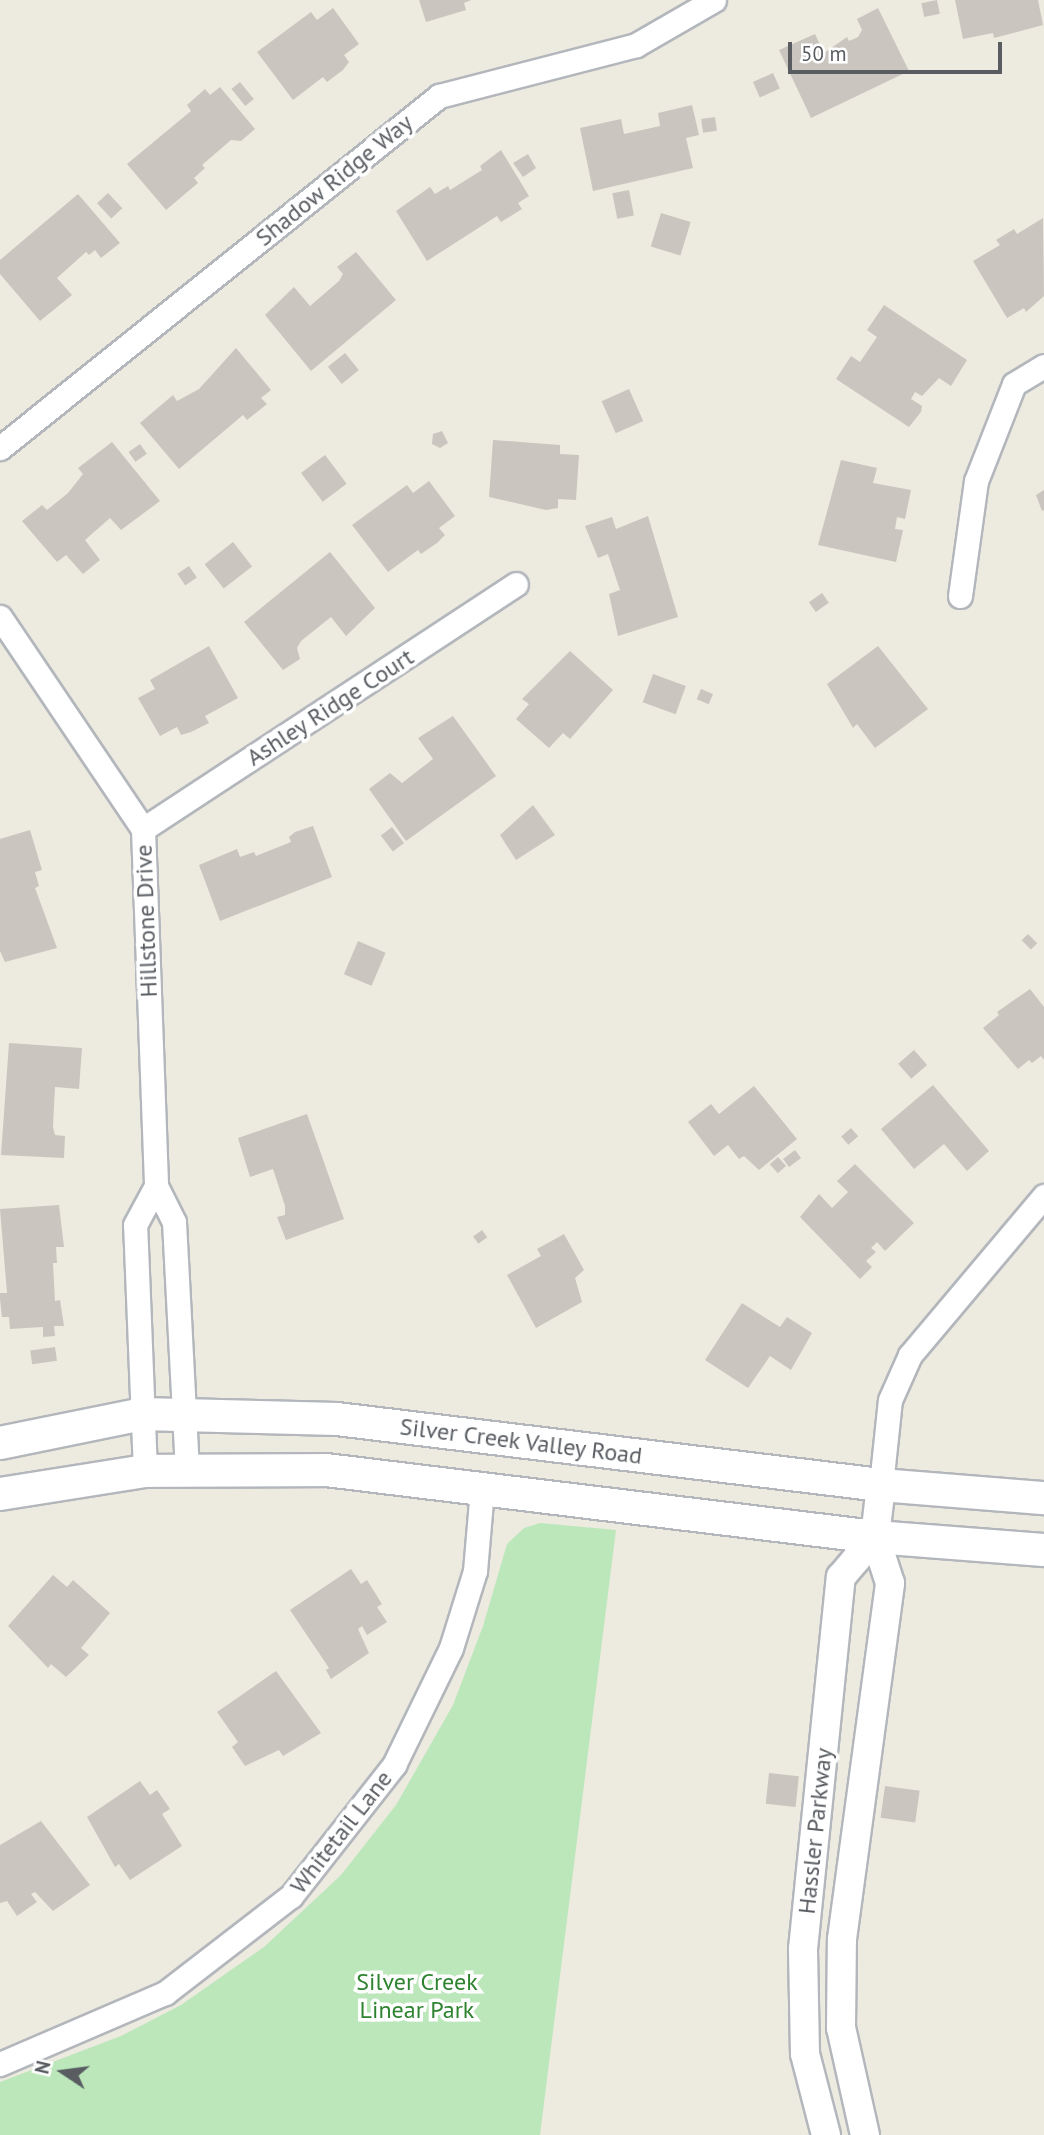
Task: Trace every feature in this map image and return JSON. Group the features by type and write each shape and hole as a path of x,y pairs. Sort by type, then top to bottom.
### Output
{"main road":[{"name":"Silver Creek Valley Road","path":"0,1443 142,1414 184,1412 337,1419 881,1485 1044,1498"},
{"path":"0,1494 145,1471 187,1468 326,1470 875,1537 1044,1550"}],"street":[{"name":"Shadow Ridge Way","path":"0,448 439,96 636,44 714,0"},
{"path":"960,596 976,481 1014,384 1044,366"},
{"name":"Ashley Ridge Court","path":"143,829 516,584"},
{"name":"Hillstone Drive","path":"0,617 143,829 156,1186 174,1222 187,1468"},
{"path":"145,1471 135,1225 156,1186"},
{"path":"881,1485 890,1400 910,1355 1044,1196"},
{"name":"Hassler Parkway","path":"865,2135 841,2028 842,1939 890,1583 875,1537 881,1485"},
{"name":"Whitetail Lane","path":"0,2064 165,1993 292,1896 394,1765 451,1648 475,1571 482,1489"},
{"name":"Hassler Parkway","path":"826,2135 805,2054 803,1949 841,1577 875,1537"}],"green space":[{"name":"Silver Creek Linear Park","path":"540,1523 616,1530 540,2135 0,2135 0,2082 121,2036 181,2005 264,1947 341,1875 396,1805 453,1705 483,1626 507,1544 524,1528"}],"building":[{"path":"419,0 471,0 464,3 466,10 426,22"},
{"path":"937,0 940,14 924,17 921,3"},
{"path":"955,0 1038,0 1043,25 994,38 993,33 963,39"},
{"path":"333,8 359,44 344,55 349,62 343,70 327,82 323,77 293,100 257,52 311,12 317,20"},
{"path":"878,8 909,71 811,118 779,50 815,34 824,53 847,37 849,41 858,37 862,30 857,19"},
{"path":"773,73 780,89 760,97 753,82"},
{"path":"240,82 254,99 245,106 231,89"},
{"path":"220,87 255,129 241,141 231,140 202,165 205,168 194,178 198,183 166,210 127,164 191,111 187,105 205,89 210,95"},
{"path":"692,105 699,135 686,138 693,168 593,191 580,128 621,119 624,134 660,126 658,113"},
{"path":"715,117 717,131 703,133 701,119"},
{"path":"501,150 529,196 518,203 522,209 501,222 497,216 427,261 396,211 430,187 435,194 448,186 450,190 482,170 480,166"},
{"path":"528,154 536,168 523,177 513,163"},
{"path":"629,190 634,216 617,219 612,193"},
{"path":"108,193 122,208 111,219 97,203"},
{"path":"78,194 120,243 101,258 95,250 89,255 86,252 57,278 72,295 40,321 0,274 0,260"},
{"path":"661,213 691,222 680,256 651,246"},
{"path":"1043,218 1044,296 1026,312 1024,308 1007,318 973,261 1000,245 996,240 1014,229 1017,234"},
{"path":"356,252 396,300 311,371 265,315 294,287 310,306 339,281 343,274 337,267"},
{"path":"884,305 967,360 951,386 939,378 922,396 915,392 911,399 922,406 921,412 909,427 836,379 851,356 860,362 877,337 867,330"},
{"path":"236,348 271,390 261,398 267,404 247,420 243,415 179,469 140,423 173,395 177,401 199,389"},
{"path":"345,353 359,370 342,384 328,367"},
{"path":"629,389 643,421 616,433 602,401"},
{"path":"442,431 448,443 440,448 432,444 433,434"},
{"path":"493,440 560,445 560,454 579,455 576,500 558,499 558,508 546,510 489,497"},
{"path":"112,442 160,501 121,530 110,518 85,540 100,560 83,574 66,555 57,562 22,521 42,505 47,510 68,493 83,474 78,468"},
{"path":"140,444 147,454 135,462 129,452"},
{"path":"325,455 347,484 323,502 301,473"},
{"path":"841,460 877,468 873,483 911,490 905,519 897,517 895,529 903,530 896,562 818,545"},
{"path":"429,481 455,516 439,528 445,535 437,543 421,554 418,550 388,572 352,525 407,485 413,493"},
{"path":"1044,490 1044,510 1042,511 1036,495"},
{"path":"648,516 678,617 618,636 609,594 620,590 608,554 598,558 585,526 612,517 616,529"},
{"path":"233,542 252,566 224,589 205,564"},
{"path":"330,552 375,608 346,636 331,617 301,641 297,648 300,659 283,670 244,622"},
{"path":"189,566 197,578 185,585 177,574"},
{"path":"822,593 829,603 816,612 809,602"},
{"path":"209,646 238,698 205,716 209,723 191,732 181,735 177,727 160,736 138,698 155,689 150,680"},
{"path":"878,646 928,709 875,748 857,724 853,728 827,684"},
{"path":"570,651 613,690 570,739 563,733 549,748 516,719 529,704 522,699"},
{"path":"653,674 686,686 676,714 643,702"},
{"path":"701,689 713,694 709,704 697,699"},
{"path":"453,716 496,776 406,841 369,789 390,773 402,783 433,759 418,738"},
{"path":"533,805 555,835 516,860 500,835"},
{"path":"313,826 332,877 220,921 199,865 237,849 240,857 254,852 256,856 291,842 289,837 295,832"},
{"path":"392,827 404,843 393,851 381,835"},
{"path":"30,830 42,870 35,872 39,886 35,888 57,948 5,962 0,951 0,839"},
{"path":"1028,934 1037,943 1031,950 1022,940"},
{"path":"358,941 386,953 372,986 344,974"},
{"path":"1030,989 1044,1007 1044,1060 1041,1056 1032,1063 1029,1060 1018,1069 983,1028 999,1015 997,1012"},
{"path":"9,1043 82,1048 79,1089 55,1087 53,1127 55,1135 65,1136 64,1158 1,1155"},
{"path":"914,1050 927,1065 911,1079 898,1064"},
{"path":"933,1085 989,1151 967,1171 944,1144 914,1169 881,1129"},
{"path":"754,1086 797,1139 759,1170 744,1156 739,1159 728,1145 714,1156 688,1122 711,1104 719,1114"},
{"path":"307,1114 344,1219 286,1240 277,1217 285,1215 285,1206 273,1169 250,1177 238,1138"},
{"path":"851,1128 858,1136 848,1145 841,1137"},
{"path":"795,1150 801,1158 789,1167 783,1159"},
{"path":"778,1157 786,1166 778,1173 770,1164"},
{"path":"855,1164 914,1223 885,1251 877,1242 871,1248 876,1252 866,1261 872,1267 860,1279 800,1217 819,1194 832,1208 848,1192 837,1181"},
{"path":"59,1205 64,1247 56,1247 57,1263 53,1263 55,1301 60,1300 64,1326 54,1326 55,1336 43,1337 43,1327 10,1329 9,1317 2,1317 0,1299 0,1293 7,1293 0,1209"},
{"path":"482,1230 487,1237 478,1244 473,1236"},
{"path":"564,1234 584,1270 575,1278 582,1302 536,1328 507,1275 541,1256 537,1249"},
{"path":"742,1303 780,1327 787,1317 812,1333 791,1370 770,1356 748,1388 705,1360"},
{"path":"55,1347 57,1361 32,1364 30,1350"},
{"path":"351,1569 361,1584 367,1580 382,1604 377,1607 387,1622 367,1635 362,1626 358,1629 369,1653 331,1679 326,1670 329,1668 290,1610"},
{"path":"53,1575 67,1587 73,1580 110,1613 81,1648 89,1655 66,1677 51,1664 48,1668 8,1626"},
{"path":"276,1671 321,1733 283,1756 279,1750 245,1766 232,1747 238,1742 217,1712"},
{"path":"769,1773 799,1776 796,1807 766,1804"},
{"path":"140,1781 150,1795 157,1790 170,1809 162,1814 182,1846 130,1880 119,1864 115,1867 87,1817"},
{"path":"885,1786 920,1791 915,1823 881,1818"},
{"path":"41,1821 90,1885 53,1911 35,1892 31,1894 37,1902 17,1916 7,1901 0,1903 0,1845"}]}
